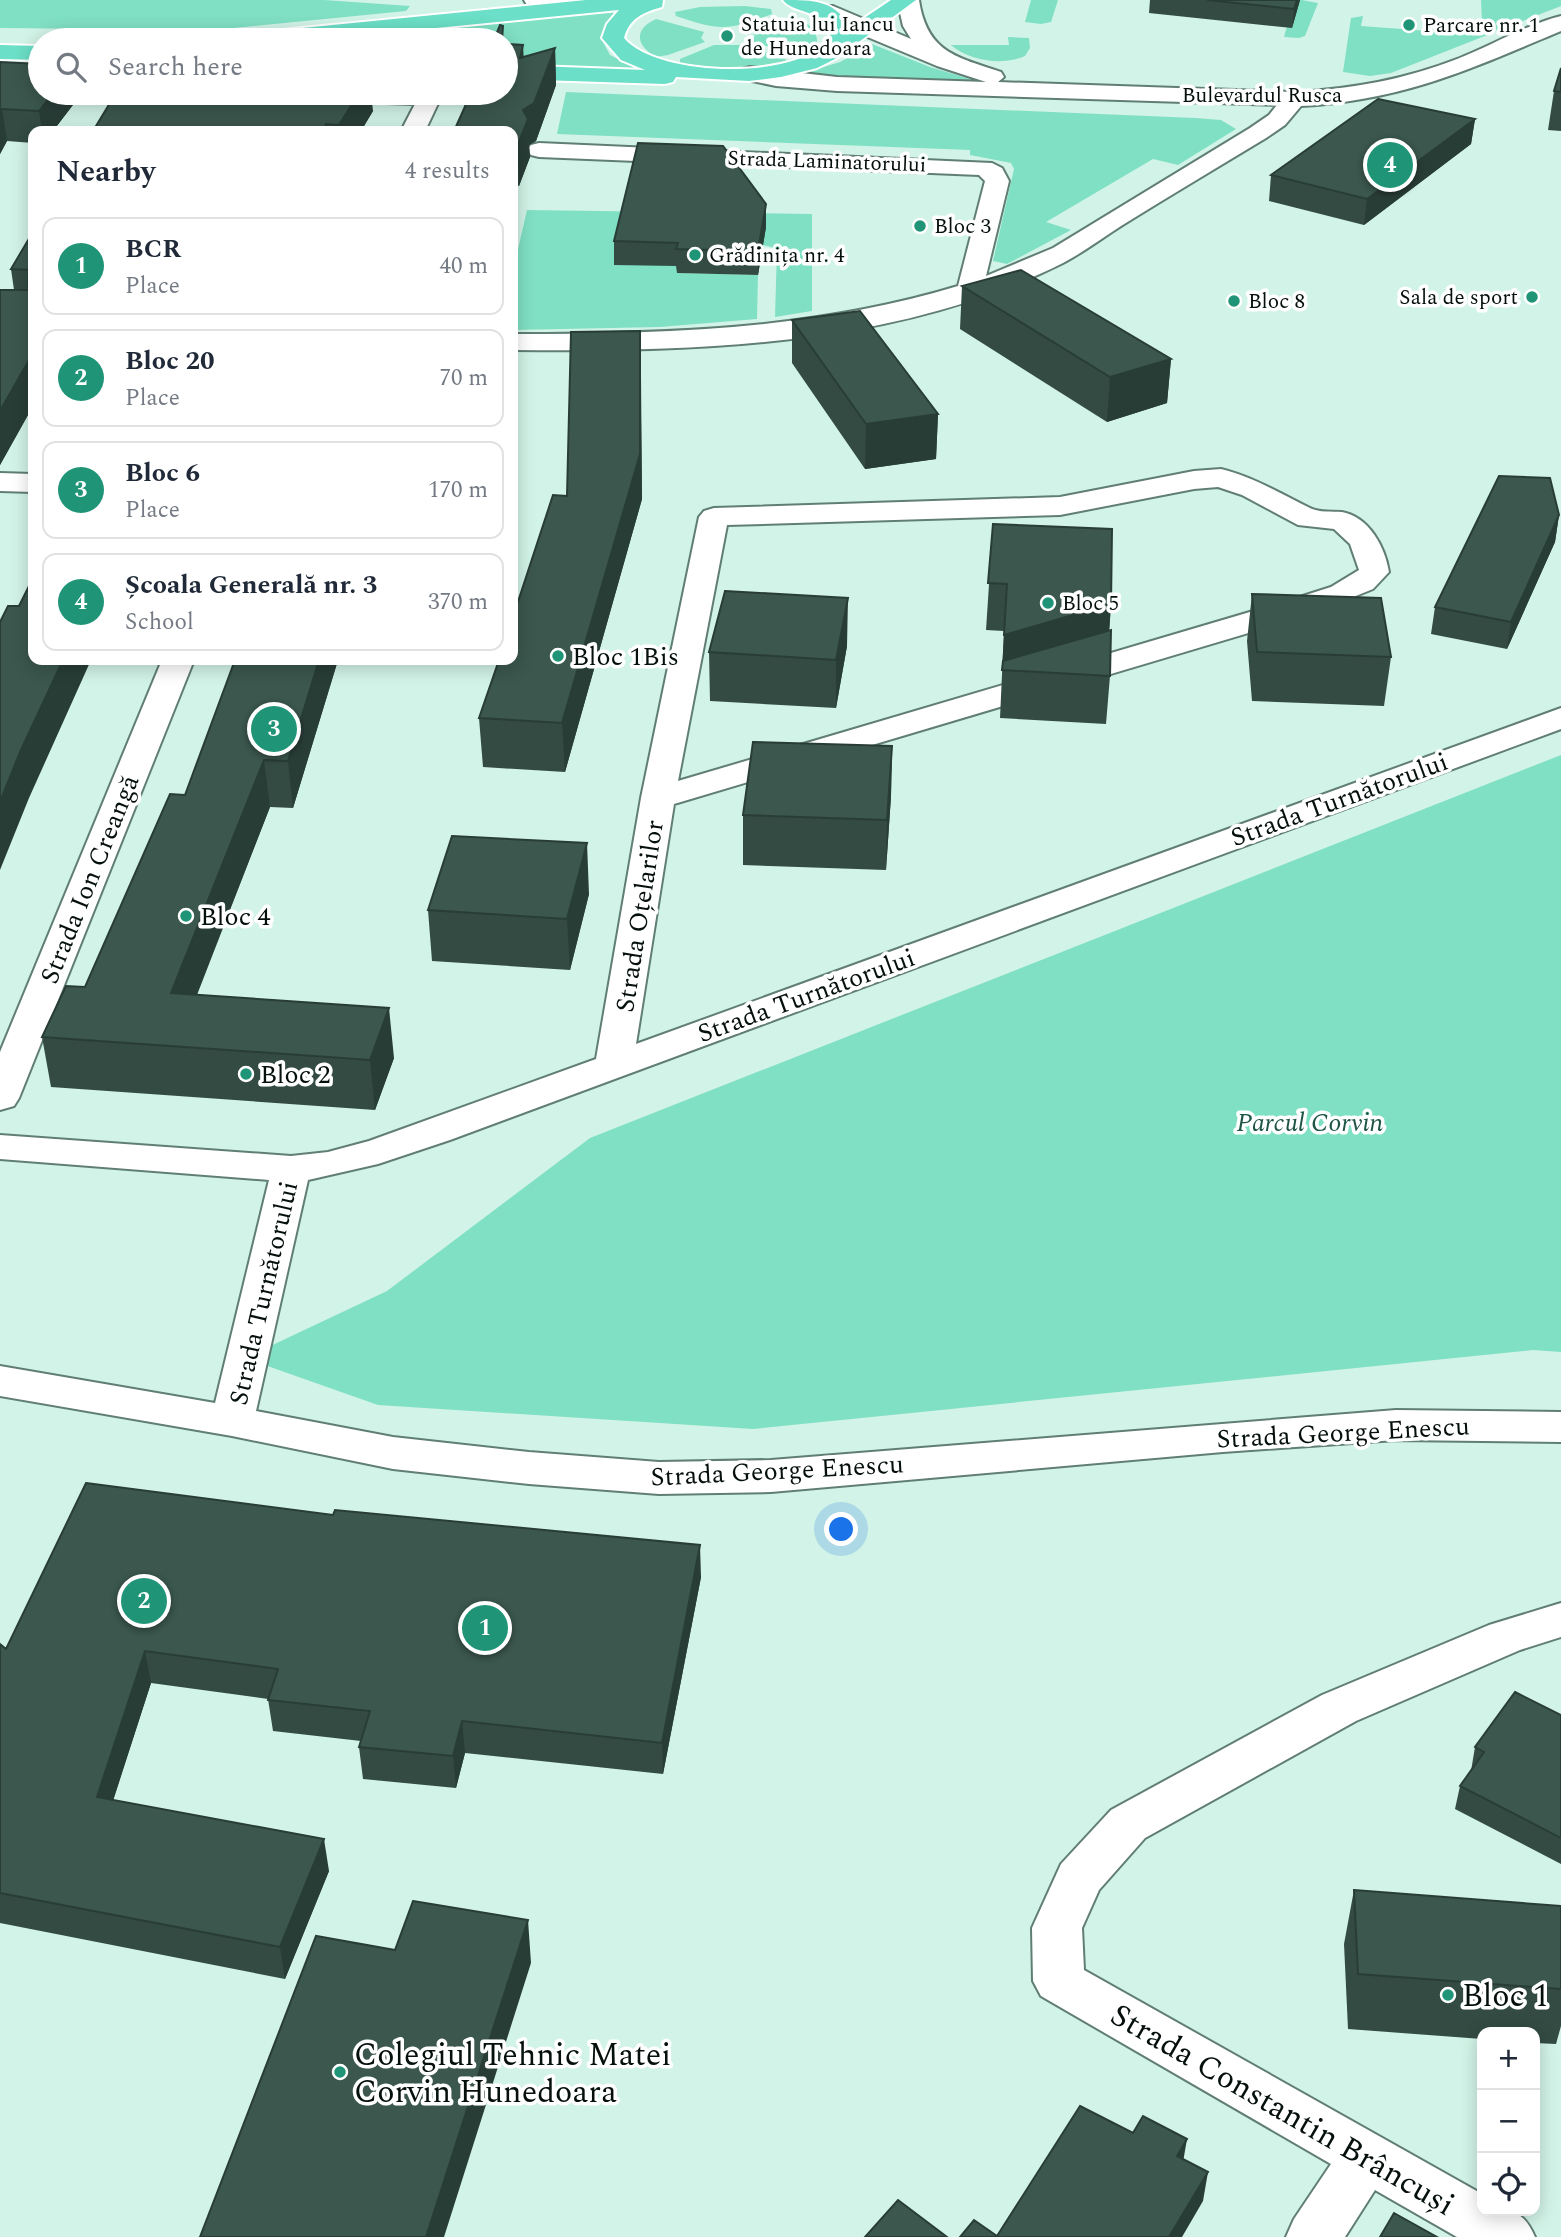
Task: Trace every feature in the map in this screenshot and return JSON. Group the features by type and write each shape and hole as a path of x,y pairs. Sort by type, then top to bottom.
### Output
{"main road":[{"path":"371,28 651,0"},
{"path":"663,0 625,15 614,26 612,38 620,49 657,67 721,75"},
{"path":"794,0 825,11 838,21 843,32 839,43 828,53"},
{"path":"518,72 645,77 750,74 796,66 828,53 906,0"},
{"path":"0,52 28,53"}],"street":[{"path":"535,0 612,4"},
{"name":"Bulevardul Rusca","path":"906,0 916,35 945,61"},
{"name":"Bulevardul Rusca","path":"825,11 945,61 1035,89"},
{"name":"Bulevardul Rusca","path":"750,74 837,84 1294,99 1351,95 1405,85 1561,23"},
{"path":"518,342 635,341 783,330 846,322 912,308 970,290 1045,262 1278,120 1294,99"},
{"path":"416,126 426,105"},
{"name":"Strada Laminatorului","path":"539,150 984,168 993,173 997,181 970,290"},
{"name":"Strada Oțelarilor","path":"614,1065 658,798 712,518 722,515 1060,506 1222,478 1252,489 1308,519 1341,521 1357,532 1372,558 1374,572 1362,583 1298,608 658,798"},
{"path":"0,482 28,483"},
{"name":"Strada Ion Creangă","path":"0,1098 176,665"},
{"name":"Strada Turnătorului","path":"232,1421 291,1169 316,1168 346,1161 1561,718"},
{"path":"0,1147 291,1169"},
{"name":"Strada George Enescu","path":"0,1381 232,1421 393,1453 529,1468 659,1478 771,1476 1209,1438 1396,1425 1561,1427"},
{"name":"Strada Constantin Brâncuși","path":"1507,2237 1059,1981 1057,1928 1079,1878 1128,1824 1339,1709 1505,1637 1561,1620"},
{"path":"1314,2237 1366,2157"}],"green space":[{"path":"0,0 324,0 410,6 406,11 234,28 0,28"},
{"path":"1031,0 1058,0 1051,22 1025,22"},
{"path":"1273,0 1318,3 1305,36 1284,37 1288,22"},
{"path":"1481,0 1561,0 1561,6 1391,73 1370,76 1343,72 1351,18 1363,16 1361,26 1456,33 1457,23 1482,24"},
{"path":"745,6 771,9 772,14 745,24 724,27 691,21 676,16 675,12 700,7"},
{"path":"635,7 610,22 601,38 610,55 640,70 518,65 518,28 448,28"},
{"path":"787,17 807,23 813,29 817,42 809,52 794,54 751,41 755,36 751,31"},
{"path":"656,19 704,32 701,38 705,42 656,57 644,47 640,37 644,27"},
{"path":"1008,37 1029,38 1030,48 1025,56 1006,61 987,60 967,55 951,45 1009,45"},
{"path":"872,44 930,67 990,85 797,75 840,62"},
{"path":"714,45 742,45 783,57 787,61 740,69 680,65 680,59"},
{"path":"566,92 1195,118 1221,120 1236,129 1178,165 1153,159 1046,222 1071,230 1007,264 993,261 1014,169 1011,163 970,155 970,150 557,134"},
{"path":"527,210 812,214 812,311 775,317 777,250 756,245 729,250 678,266 677,273 758,275 757,319 660,327 518,330 518,249"},
{"name":"Parcul Corvin","path":"1561,755 1561,1352 1533,1350 753,1429 378,1405 245,1358 387,1291 590,1138"}],"building":[{"path":"1207,0 1297,0 1294,9"},
{"path":"518,45 523,45 520,58 555,48 534,103 523,110 528,119 518,144 518,126 456,126 466,105 518,105"},
{"path":"0,62 28,63 28,105 44,105 39,111 2,109 0,112"},
{"path":"1561,68 1561,92 1554,91"},
{"path":"1378,99 1475,119 1367,199 1271,175"},
{"path":"109,105 352,105 339,125 96,126"},
{"path":"638,143 723,146 766,204 758,251 676,249 678,243 614,241"},
{"path":"28,240 28,270 11,269"},
{"path":"1021,270 1171,359 1110,377 962,286"},
{"path":"0,290 28,290 28,362 0,411"},
{"path":"860,311 938,414 866,424 792,320"},
{"path":"640,331 640,454 562,723 479,718 497,665 518,665 518,602 553,495 567,496 571,332"},
{"path":"1499,476 1550,478 1559,515 1511,622 1435,607"},
{"path":"993,524 1112,529 1111,604 1004,635 1007,584 988,583"},
{"path":"28,588 28,665 61,665 0,802 0,622 8,606 19,606"},
{"path":"725,591 848,598 836,660 709,652"},
{"path":"1252,594 1381,598 1391,657 1257,652"},
{"path":"1111,630 1110,676 1002,670 1003,661"},
{"path":"233,665 317,665 288,761 264,760 171,993 389,1008 370,1060 42,1037 66,986 85,987 170,794 185,795"},
{"path":"753,742 892,746 887,820 743,815"},
{"path":"452,836 587,843 567,919 428,910"},
{"path":"86,1483 333,1515 335,1510 700,1545 662,1743 462,1721 453,1756 359,1747 370,1711 268,1700 278,1669 145,1651 97,1797 324,1839 280,1947 0,1893 0,1644 6,1649"},
{"path":"1515,1692 1561,1715 1561,1838 1460,1786 1484,1752 1475,1747"},
{"path":"1354,1890 1561,1906 1561,1989 1358,1974"},
{"path":"413,1901 528,1920 426,2237 200,2237 316,1936 395,1950"},
{"path":"1080,2106 1133,2133 1143,2116 1187,2139 1177,2156 1208,2172 1169,2237 960,2237 974,2220 997,2236"},
{"path":"898,2200 947,2237 865,2237"},
{"path":"1394,2213 1437,2237 1380,2237"}],"place":[{"name":"Parcare nr. 1","path":"1409,25"},
{"name":"Statuia lui Iancu de Hunedoara","path":"727,36"},
{"name":"Școala Generală nr. 3","path":"1390,165"},
{"name":"Bloc 3","path":"920,226"},
{"name":"Grădinița nr. 4","path":"695,255"},
{"name":"Sala de sport","path":"1532,297"},
{"name":"Bloc 8","path":"1234,301"},
{"name":"Bloc 5","path":"1048,603"},
{"name":"Bloc 1Bis","path":"558,656"},
{"name":"Bloc 6","path":"274,729"},
{"name":"Bloc 4","path":"186,916"},
{"name":"Bloc 2","path":"246,1074"},
{"name":"Bloc 20","path":"144,1601"},
{"name":"BCR","path":"485,1628"},
{"name":"Bloc 1","path":"1448,1995"},
{"name":"Colegiul Tehnic Matei Corvin Hunedoara","path":"340,2072"}]}
